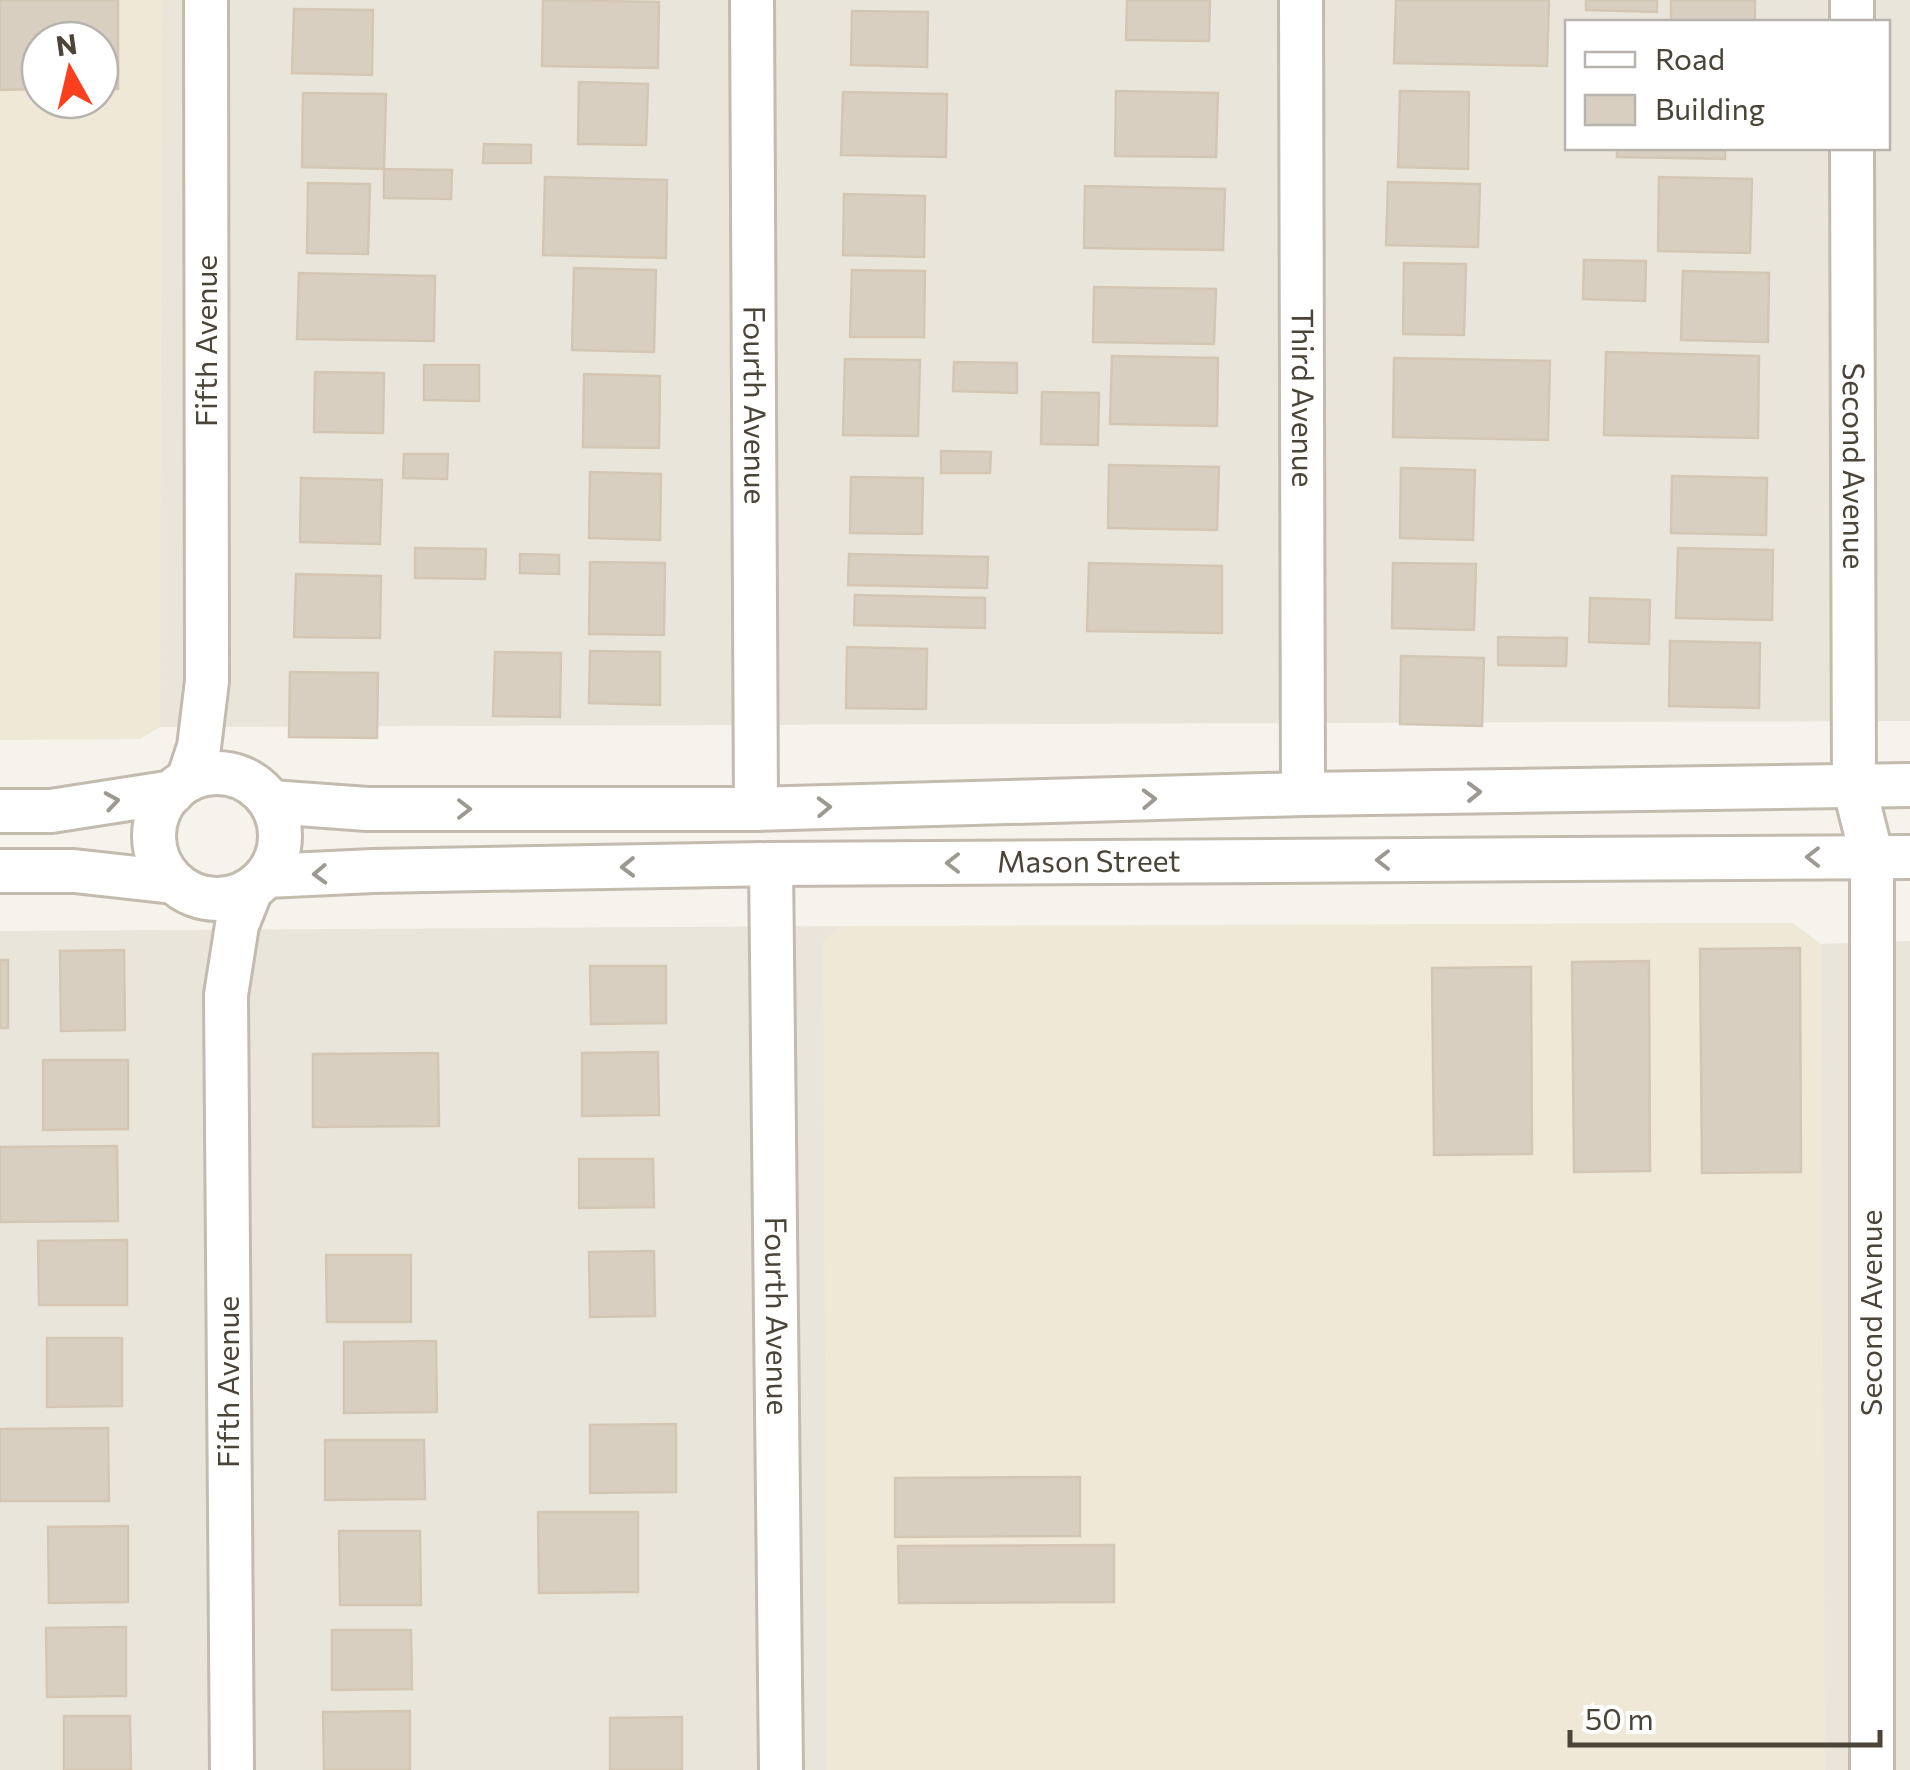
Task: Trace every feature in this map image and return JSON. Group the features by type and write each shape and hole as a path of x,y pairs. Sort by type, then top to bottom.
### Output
{"street":[{"name":"Fifth Avenue","path":"180,786 199,747 207,682 206,0"},
{"name":"Fourth Avenue","path":"752,0 756,809"},
{"name":"Third Avenue","path":"1301,0 1302,794"},
{"name":"Second Avenue","path":"1852,150 1854,786 1891,857 1872,1770"},
{"name":"Fifth Avenue","path":"207,682 220,747 257,790"},
{"path":"0,810 51,811 180,786 208,774 226,774 257,790 278,819 281,836 277,858 259,883 231,898 210,899 181,888 74,871 0,871"},
{"name":"Mason Street","path":"257,790 367,809 756,809 1302,794 1910,785"},
{"path":"180,786 160,808 154,827 161,866 181,888"},
{"name":"Mason Street","path":"259,883 393,871 771,864 1891,857"},
{"name":"Fourth Avenue","path":"771,864 780,1770"},
{"name":"Fifth Avenue","path":"232,1770 226,995 237,925 259,883"},
{"name":"Fifth Avenue","path":"181,888 212,925 226,995"}],"shaded area":[{"path":"0,0 1910,0 1910,721 0,730"},
{"path":"0,0 162,0 160,727 140,739 0,740"},
{"path":"1793,923 1821,944 1825,1770 827,1770 823,941 841,926"},
{"path":"841,926 1821,944 1910,941 1910,1770 0,1770 0,931"}],"building":[{"path":"0,0 118,0 118,20 20,20 20,90 0,90"},
{"path":"543,0 659,2 658,68 542,66"},
{"path":"1127,0 1210,0 1209,41 1126,40"},
{"path":"1396,0 1549,0 1547,66 1394,63"},
{"path":"1586,0 1657,0 1657,12 1586,10"},
{"path":"1671,0 1755,0 1755,20 1671,20"},
{"path":"294,9 373,10 372,75 292,73"},
{"path":"852,11 928,12 927,67 851,65"},
{"path":"579,82 648,84 646,145 578,144"},
{"path":"1116,91 1218,93 1216,157 1115,156"},
{"path":"1400,91 1469,92 1468,169 1398,167"},
{"path":"843,92 947,94 946,157 841,155"},
{"path":"303,93 386,94 384,169 302,167"},
{"path":"484,144 531,145 531,163 483,163"},
{"path":"1617,150 1725,150 1725,159 1617,157"},
{"path":"384,169 452,170 451,199 384,198"},
{"path":"545,177 667,180 666,258 543,255"},
{"path":"1659,177 1752,179 1750,253 1658,251"},
{"path":"1388,182 1480,184 1478,247 1386,245"},
{"path":"308,183 370,184 368,254 307,253"},
{"path":"1085,186 1225,189 1223,250 1084,248"},
{"path":"844,194 925,196 924,257 843,255"},
{"path":"1584,260 1646,261 1645,301 1583,299"},
{"path":"1404,263 1466,264 1464,335 1403,334"},
{"path":"574,268 656,270 654,352 572,350"},
{"path":"852,270 925,271 924,337 850,337"},
{"path":"1683,271 1769,273 1768,342 1681,340"},
{"path":"299,273 435,276 434,341 297,339"},
{"path":"1094,287 1216,289 1214,344 1093,342"},
{"path":"1606,352 1759,356 1758,438 1604,435"},
{"path":"1112,356 1218,358 1217,426 1110,424"},
{"path":"1394,358 1550,361 1548,440 1393,437"},
{"path":"845,359 920,360 918,436 843,435"},
{"path":"954,362 1017,363 1017,393 953,391"},
{"path":"424,365 479,365 479,401 424,400"},
{"path":"315,372 384,373 383,433 314,432"},
{"path":"584,374 660,376 659,448 583,447"},
{"path":"1042,392 1099,393 1098,445 1041,444"},
{"path":"941,451 991,452 990,473 941,473"},
{"path":"404,454 448,454 447,479 403,478"},
{"path":"1109,465 1219,467 1217,530 1108,528"},
{"path":"1401,468 1475,470 1473,540 1400,538"},
{"path":"590,472 661,474 660,540 589,538"},
{"path":"1672,476 1767,478 1766,535 1671,533"},
{"path":"851,477 923,478 922,534 850,533"},
{"path":"301,478 382,480 380,544 300,542"},
{"path":"415,548 486,549 485,579 415,578"},
{"path":"1678,548 1773,550 1772,620 1676,618"},
{"path":"520,554 559,555 559,574 520,573"},
{"path":"849,554 988,557 987,588 848,585"},
{"path":"590,562 665,563 664,635 589,634"},
{"path":"1089,563 1222,566 1222,633 1087,631"},
{"path":"1393,563 1476,564 1474,630 1392,628"},
{"path":"296,574 381,576 380,638 294,637"},
{"path":"855,595 985,598 985,628 854,625"},
{"path":"1590,598 1650,600 1649,644 1589,642"},
{"path":"1498,637 1567,638 1566,666 1498,665"},
{"path":"1670,641 1760,643 1759,708 1669,706"},
{"path":"847,647 927,649 926,709 846,708"},
{"path":"590,651 660,652 660,705 589,703"},
{"path":"495,652 561,653 560,717 493,716"},
{"path":"1401,656 1484,658 1482,726 1400,724"},
{"path":"290,672 378,673 377,738 289,737"},
{"path":"1800,948 1801,1172 1702,1173 1700,949"},
{"path":"124,950 125,1030 61,1031 60,951"},
{"path":"0,960 8,960 8,1028 0,1028"},
{"path":"1649,961 1650,1171 1574,1172 1572,962"},
{"path":"590,966 666,966 666,1023 591,1024"},
{"path":"1531,967 1532,1154 1434,1155 1432,968"},
{"path":"658,1052 659,1115 582,1116 582,1053"},
{"path":"438,1053 439,1126 313,1127 313,1054"},
{"path":"43,1060 128,1060 128,1129 43,1130"},
{"path":"117,1146 118,1221 0,1222 0,1147"},
{"path":"579,1159 653,1159 654,1207 579,1208"},
{"path":"127,1240 127,1305 39,1305 38,1241"},
{"path":"654,1251 655,1316 590,1317 589,1252"},
{"path":"326,1255 411,1255 411,1322 327,1322"},
{"path":"47,1338 122,1338 122,1406 47,1407"},
{"path":"436,1341 437,1412 344,1413 344,1342"},
{"path":"676,1424 676,1492 590,1493 590,1425"},
{"path":"108,1428 109,1501 0,1501 0,1429"},
{"path":"325,1440 424,1440 425,1499 325,1500"},
{"path":"1080,1477 1080,1536 895,1537 895,1478"},
{"path":"538,1512 638,1512 638,1592 539,1593"},
{"path":"128,1526 128,1602 49,1603 48,1527"},
{"path":"339,1531 420,1531 421,1605 340,1605"},
{"path":"1114,1545 1114,1602 899,1603 898,1546"},
{"path":"126,1627 126,1696 47,1697 46,1628"},
{"path":"332,1630 411,1630 412,1689 332,1690"},
{"path":"410,1711 410,1770 324,1770 323,1712"},
{"path":"64,1716 130,1716 131,1770 64,1770"},
{"path":"682,1717 682,1770 610,1770 610,1718"}]}
